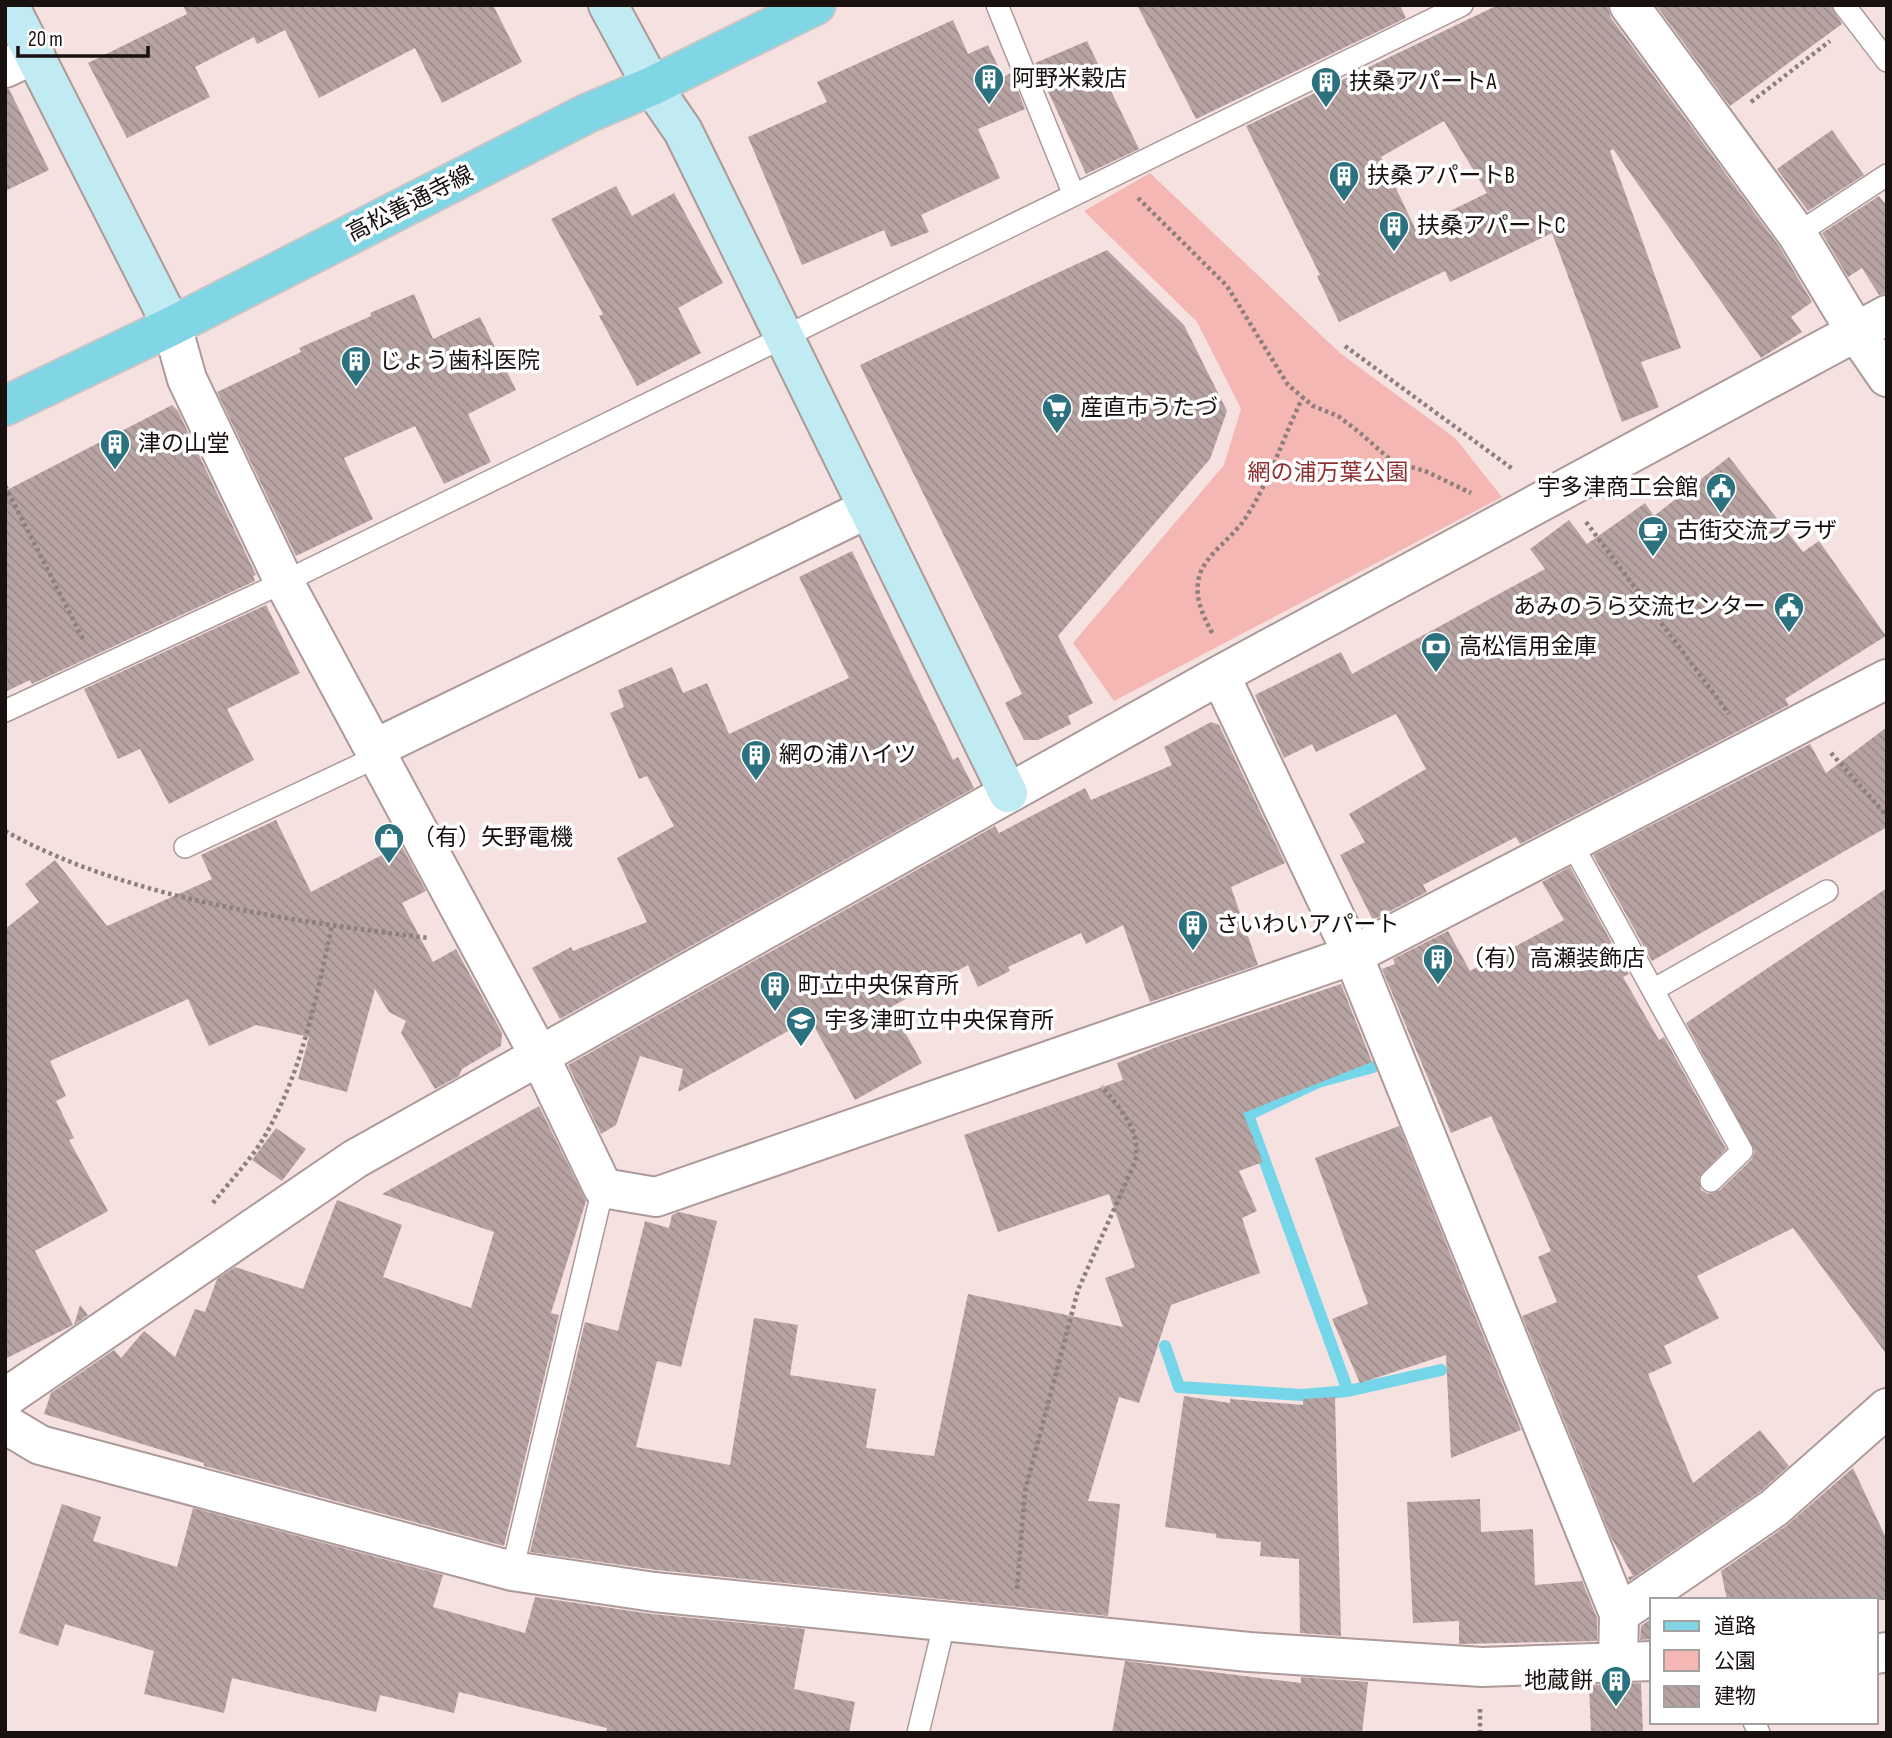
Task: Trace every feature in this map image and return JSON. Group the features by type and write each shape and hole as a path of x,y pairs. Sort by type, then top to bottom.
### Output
{"main road":[{"name":"高松善通寺線","path":"5,406 172,326 588,113 652,86 816,5"}],"street":[{"path":"9,5 20,61 172,326 187,379 284,582 539,1055 603,1188 656,1197 1353,955 1805,724 1887,679"},
{"path":"608,5 652,86 683,131 782,338 1008,793"},
{"path":"1629,5 1797,234 1871,324 1887,377"},
{"path":"5,1398 355,1159 1225,672 1871,324"},
{"path":"376,752 867,509"},
{"path":"5,1424 40,1445 512,1572 654,1592 1249,1652 1482,1667 1635,1661 1619,1614 1353,955 1225,672"},
{"path":"1619,1614 1774,1508 1887,1408"}],"lane":[{"path":"997,5 1074,195"},
{"path":"5,711 284,582 1462,5"},
{"path":"1850,13 1887,61"},
{"path":"1797,234 1887,175"},
{"path":"185,848 376,752"},
{"path":"1572,844 1742,1151 1711,1181"},
{"path":"1653,990 1827,891"},
{"path":"512,1572 603,1188"},
{"path":"918,1733 945,1621"}],"path":[{"path":"1718,127 1850,13"},
{"path":"1115,175 1227,286 1288,385 1313,406 1338,416 1393,462 1425,471 1482,499 1503,523"},
{"path":"1345,346 1556,494 1755,749"},
{"path":"1225,672 1201,611 1197,590 1200,574 1242,523 1263,487 1303,397"},
{"path":"5,486 98,668"},
{"path":"1805,724 1887,816"},
{"path":"5,831 42,851 132,884 332,925 429,937 477,939"},
{"path":"211,1205 265,1136 289,1084 316,1002 332,925"},
{"path":"1014,1628 1025,1491 1051,1388 1078,1290 1135,1162 1139,1146 1132,1127 1077,1051"}],"green space":[{"name":"網の浦万葉公園","path":"1150,173 1340,353 1455,438 1502,497 1114,701 1073,643 1224,465 1241,409 1197,322 1084,211"}],"building":[{"path":"183,5 493,5 522,62 442,103 415,48 319,98 285,30 257,44 254,37 195,67 210,97 127,138 88,63 187,14"},
{"path":"1137,5 1400,5 1406,18 1196,119"},
{"path":"1498,5 1607,5 1611,18 1779,246 1812,302 1791,317 1802,332 1761,358 1613,149 1610,151 1681,348 1641,362 1659,407 1622,422 1552,233 1450,282 1445,271 1339,322 1317,276 1320,275 1246,126","holes":["1444,121 1487,193 1415,228 1381,157"]},
{"path":"1656,5 1831,5 1842,24 1730,106"},
{"path":"953,20 968,54 988,45 1003,77 1011,73 1025,109 978,129 1000,178 921,215 929,232 891,247 884,230 802,265 748,137 827,102 817,82"},
{"path":"1087,41 1139,149 1086,174 1035,63"},
{"path":"5,89 9,89 49,170 5,191"},
{"path":"1832,130 1864,175 1808,211 1777,169"},
{"path":"616,186 632,216 674,193 723,283 678,308 701,353 637,386 599,316 603,314 551,219"},
{"path":"1879,196 1887,206 1887,293 1879,295 1862,268 1848,277 1822,233"},
{"name":"産直市うたづ","path":"1107,250 1184,325 1227,411 1210,459 1058,636 1093,703 1068,716 1071,724 1038,740 1024,740 1005,703 1022,694 860,365"},
{"path":"414,294 433,339 480,317 516,390 468,414 491,462 444,484 415,426 344,458 373,519 296,556 217,392 301,352 299,348"},
{"path":"172,405 178,411 256,575 253,576 255,581 32,684 30,680 5,692 5,491"},
{"path":"1729,457 1803,552 1819,541 1886,636 1785,699 1789,705 1520,844 1516,837 1423,885 1427,892 1373,920 1340,855 1365,842 1349,814 1426,769 1396,714 1316,752 1312,744 1284,758 1255,695 1341,652 1352,674 1545,569 1530,549 1569,520 1587,544 1645,503 1654,516"},
{"path":"852,551 953,760 958,757 974,788 560,1019 532,968 571,947 573,951 647,922 617,858 674,826 647,776 639,779 610,713 624,707 618,690 672,667 683,693 707,683 729,734 849,678 799,577"},
{"path":"266,605 300,673 227,709 254,760 169,804 140,749 118,759 84,689"},
{"path":"1211,722 1219,725 1285,863 1231,887 1258,965 1150,1002 1123,925 1086,944 1081,933 1008,967 1010,971 978,987 968,965 891,1007 922,1063 855,1100 810,1019 678,1092 683,1069 640,1056 616,1125 601,1134 568,1065 995,826 999,833 1085,788 1091,800 1172,765 1164,747"},
{"path":"1887,727 1887,827 1652,961 1593,855 1810,744 1826,773"},
{"path":"276,820 311,892 401,845 426,891 402,903 433,962 456,949 502,1033 501,1046 462,1069 459,1076 435,1089 401,1033 406,1021 389,1012 375,989 347,1092 298,1079 309,1037 256,1025 209,1046 188,999 50,1061 66,1096 56,1101 74,1138 69,1140 108,1211 35,1251 73,1325 5,1359 5,929 39,902 25,884 55,860 107,926 212,879 201,855"},
{"path":"1570,867 1629,974 1623,977 1659,1040 1664,1037 1726,1149 1699,1177 1701,1190 1708,1194 1720,1190 1751,1160 1755,1152 1686,1023 1887,888 1887,1355 1793,1228 1697,1276 1719,1318 1664,1346 1672,1363 1648,1374 1693,1483 1760,1430 1789,1466 1761,1491 1629,1581 1628,1577 1633,1576 1611,1537 1522,1316 1557,1302 1538,1257 1551,1251 1491,1116 1451,1133 1382,969 1395,964 1393,959 1448,931 1470,971 1564,920 1542,882"},
{"path":"1341,984 1372,1062 1243,1113 1263,1162 1239,1171 1257,1211 1242,1218 1260,1273 1171,1305 1139,1403 1119,1397 1088,1501 1120,1504 1108,1616 657,1570 530,1552 585,1322 618,1331 645,1221 669,1228 672,1215 679,1212 717,1221 681,1367 657,1361 636,1447 730,1465 754,1318 798,1325 790,1375 876,1389 866,1448 934,1456 968,1294 1123,1327 1105,1278 1135,1267 1109,1194 998,1232 964,1135 1123,1080 1117,1063 1164,1044"},
{"path":"539,1106 586,1201 551,1313 559,1315 504,1546 204,1466 204,1463 44,1414 51,1393 114,1350 121,1358 144,1331 175,1357 195,1309 205,1312 217,1279 235,1267 303,1289 337,1200 402,1225 383,1277 471,1308 494,1232 382,1194"},
{"path":"1399,1126 1521,1430 1451,1458 1446,1355 1360,1383 1332,1319 1368,1304 1315,1158"},
{"path":"276,1128 306,1149 282,1181 252,1160"},
{"path":"80,1305 88,1315 74,1325"},
{"path":"1184,1396 1230,1403 1230,1399 1303,1405 1303,1399 1335,1397 1341,1636 1300,1633 1299,1559 1260,1556 1261,1542 1216,1538 1216,1534 1165,1527"},
{"path":"1853,1468 1887,1540 1887,1600 1727,1598 1721,1571 1786,1526"},
{"path":"1480,1499 1481,1532 1533,1529 1535,1585 1582,1581 1597,1618 1597,1641 1459,1644 1459,1621 1413,1623 1407,1502"},
{"path":"62,1504 101,1517 93,1541 177,1567 193,1508 443,1575 433,1607 525,1633 535,1597 652,1614 805,1629 794,1689 855,1702 849,1733 606,1733 607,1728 459,1692 454,1713 380,1695 376,1712 232,1678 224,1713 144,1694 154,1651 65,1624 58,1646 19,1633"},
{"path":"1650,1619 1650,1639 1640,1640 1641,1626"},
{"path":"1125,1661 1301,1683 1301,1677 1368,1682 1362,1733 1112,1733"},
{"name":"地蔵餅","path":"1641,1683 1643,1733 1591,1733 1589,1685"}],"waterway":[{"path":"1373,1067 1318,1082 1248,1115 1348,1391 1441,1370"},
{"path":"1165,1346 1179,1387 1302,1395 1348,1391"}],"place":[{"name":"阿野米穀店","path":"989,106"},
{"name":"扶桑アパートA","path":"1326,109"},
{"name":"扶桑アパートB","path":"1344,203"},
{"name":"扶桑アパートC","path":"1394,253"},
{"name":"じょう歯科医院","path":"356,388"},
{"name":"産直市うたづ","path":"1057,435"},
{"name":"津の山堂","path":"115,471"},
{"name":"宇多津商工会館","path":"1721,515"},
{"name":"古街交流プラザ","path":"1653,558"},
{"name":"あみのうら交流センター","path":"1789,634"},
{"name":"高松信用金庫","path":"1436,674"},
{"name":"網の浦ハイツ","path":"756,782"},
{"name":"（有）矢野電機","path":"389,865"},
{"name":"さいわいアパート","path":"1193,952"},
{"name":"（有）高瀬装飾店","path":"1438,986"},
{"name":"町立中央保育所","path":"775,1013"},
{"name":"宇多津町立中央保育所","path":"801,1048"},
{"name":"地蔵餅","path":"1616,1708"}]}
